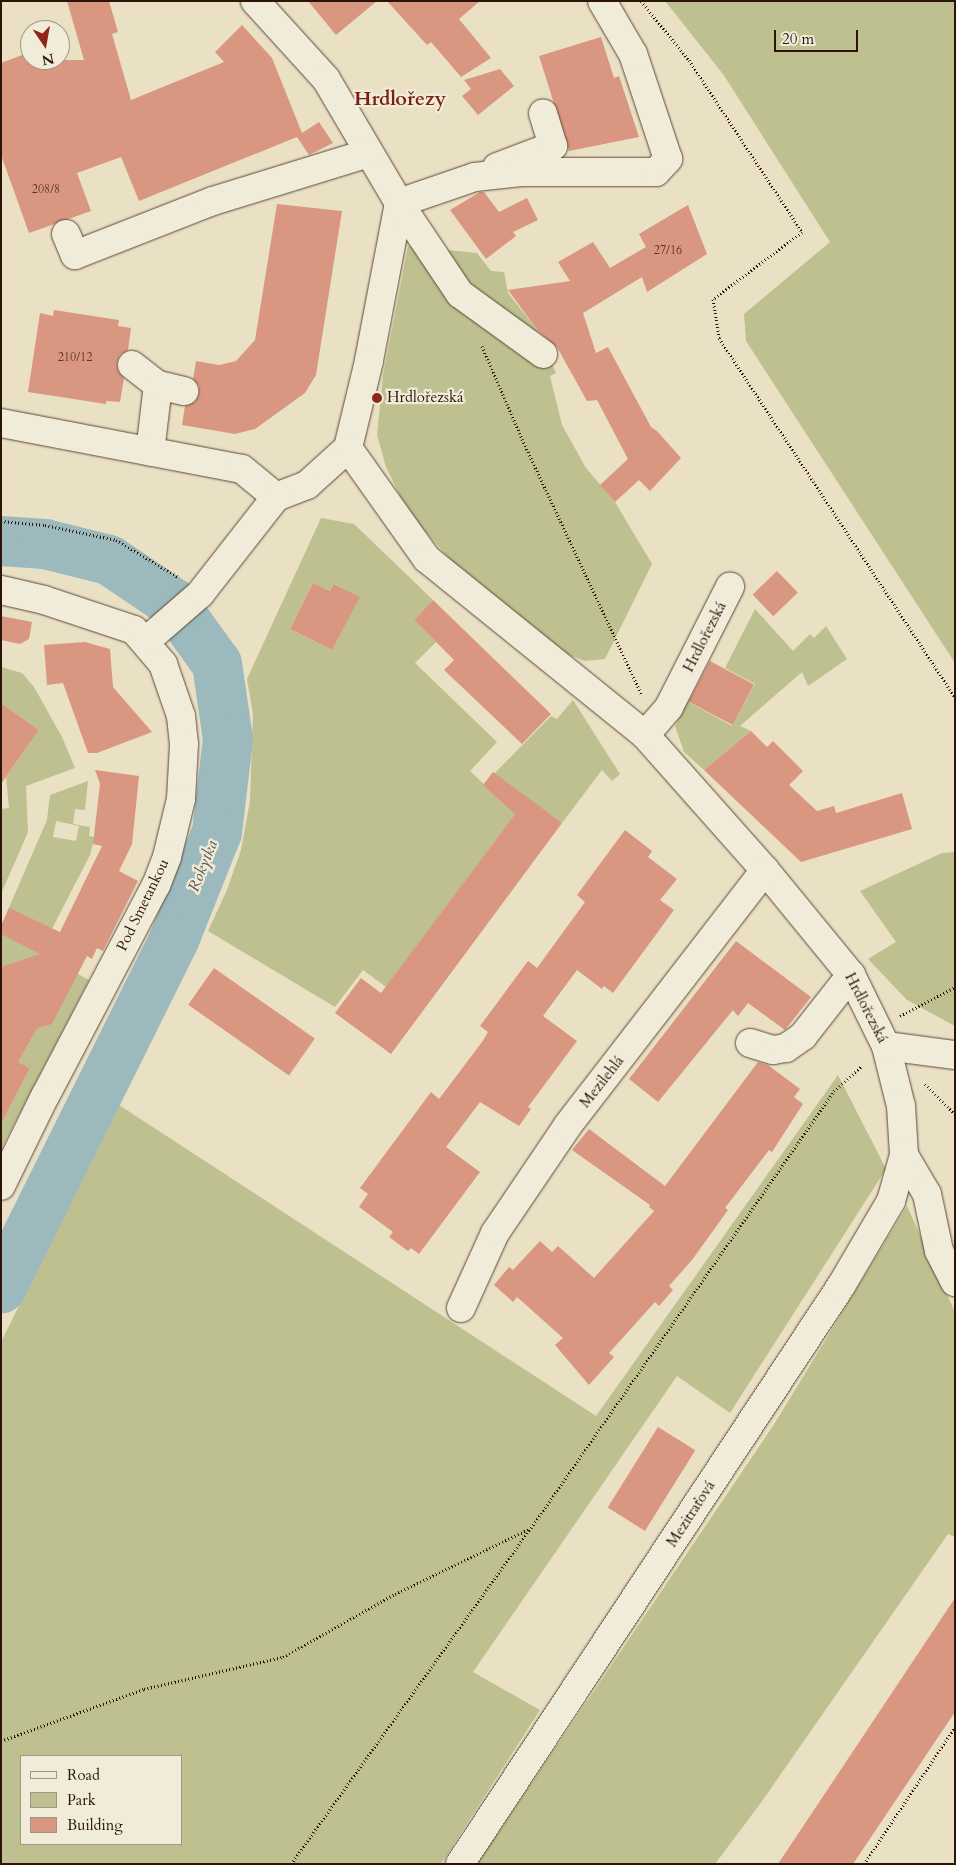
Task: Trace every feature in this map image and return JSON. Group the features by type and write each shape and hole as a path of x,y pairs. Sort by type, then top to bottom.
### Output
{"street":[{"path":"255,1 326,79 399,203 460,294 543,354"},
{"path":"476,177 521,172 656,172 668,159 633,54 602,1"},
{"path":"399,203 476,177 553,146 543,114"},
{"path":"66,234 75,255 212,201 369,153"},
{"path":"153,636 193,588 276,497 307,485 348,448 369,361 399,203"},
{"path":"132,365 171,388 150,452"},
{"path":"1,423 242,469 276,497"},
{"name":"Hrdlořezská","path":"348,448 427,560 646,735 766,870 851,975 882,1036 901,1106 904,1155 927,1194 939,1251 955,1282"},
{"name":"Hrdlořezská","path":"646,735 669,707 730,587"},
{"name":"Pod Smetankou","path":"1,590 44,600 153,636 171,682 184,744 181,798 167,856 156,885 44,1096 1,1186"},
{"name":"Mezilehlá","path":"461,1308 495,1233 568,1125 766,870"},
{"path":"750,1043 773,1050 786,1048 803,1036 851,975"},
{"path":"882,1036 955,1055"},
{"name":"Mezitraťová","path":"460,1864 841,1286 891,1201 904,1155"}],"path":[{"path":"641,1 689,60 802,232 713,299 719,338 955,697"},
{"path":"480,340 522,439 646,704 646,735"},
{"path":"1,521 45,525 116,540 193,588"},
{"path":"291,1864 531,1528 834,1091 882,1036 955,986"},
{"path":"1,1741 144,1688 283,1657 395,1594 531,1528"},
{"path":"864,1864 955,1727"}],"green space":[{"path":"665,1 955,1 955,663 746,341 744,314 830,242 723,74"},
{"path":"408,246 477,253 491,271 504,272 508,293 536,328 556,373 550,376 562,425 586,468 615,502 652,564 605,659 585,661 550,648 454,564 408,512 386,467 377,435 383,375"},
{"path":"321,518 354,524 433,600 414,620 436,642 415,663 497,742 470,771 484,784 551,716 557,719 573,700 620,774 612,781 602,770 562,823 527,798 386,987 363,970 335,1007 208,931 227,890 241,850 250,801 253,714 247,679","holes":["313,583 330,591 335,584 359,597 332,650 290,629"]},
{"path":"755,609 793,651 810,634 814,638 826,626 847,659 808,686 802,672 740,726 751,731 704,770 684,752 675,726 687,701 732,726 755,684 725,668"},
{"path":"1,667 22,673 34,687 62,737 75,768 26,786 28,832 1,894 1,809 9,808 6,777 39,730 1,703"},
{"path":"88,781 85,810 75,809 73,824 90,827 89,836 95,837 90,855 39,954 89,980 1,1149 1,1108 7,1111 30,1068 16,1061 41,1019 52,1024 54,1015 68,993 12,964 1,967 1,926 47,820 50,795","holes":["56,821 79,826 76,841 53,837"]},
{"path":"955,852 955,1026 907,1000 868,959 896,942 860,891 942,853"},
{"path":"838,1075 886,1169 730,1413 677,1376 473,1672 540,1710 441,1864 1,1864 1,1342 119,1105 596,1416"},
{"path":"907,1206 955,1312 955,1537 948,1534 760,1804 715,1864 477,1864 773,1426"}],"building":[{"path":"67,1 109,1 118,32 112,34 131,100 224,62 215,52 242,25 272,58 302,133 319,122 333,143 309,155 297,137 139,201 121,157 77,173 91,211 29,233 1,155 1,63 20,56 20,70 70,70 70,60 84,60"},
{"path":"308,1 377,1 336,35"},
{"path":"387,1 480,1 459,19 491,58 461,77 431,42 427,45"},
{"path":"601,37 614,78 619,76 639,137 569,151 539,56"},
{"path":"500,69 514,86 478,115 462,96 471,89 464,80"},
{"path":"480,192 484,192 499,212 527,198 538,220 513,232 516,236 486,259 450,210"},
{"path":"277,204 342,211 316,375 305,393 255,429 235,434 182,425 185,406 195,402 199,394 199,386 193,379 196,361 219,365 236,361 255,340"},
{"path":"688,205 707,254 647,292 642,277 583,313 596,353 608,347 651,427 657,431 681,458 650,491 639,480 615,502 600,485 628,459 597,400 587,401 557,347 539,332 508,290 570,281 558,262 593,242 610,268 646,247 639,234"},
{"path":"54,310 119,320 118,326 131,328 128,350 120,355 117,362 118,371 124,378 120,402 106,401 106,404 28,392 40,313 53,316"},
{"path":"777,571 798,593 773,616 753,595"},
{"path":"313,583 330,591 334,584 360,597 332,650 290,629"},
{"path":"433,600 551,714 522,744 444,670 454,660 414,620"},
{"path":"1,616 32,622 29,639 20,644 1,640"},
{"path":"85,642 110,649 113,687 152,732 97,753 88,753 63,683 47,685 44,645"},
{"path":"710,661 754,684 733,725 688,702"},
{"path":"1,703 39,730 1,784"},
{"path":"751,731 767,747 773,741 803,771 789,785 817,811 834,806 836,813 902,793 912,829 801,862 704,770"},
{"path":"95,770 139,776 132,844 119,871 138,881 103,951 97,948 92,959 87,956 52,1024 37,1028 18,1062 30,1068 1,1123 1,967 40,954 1,934 1,926 9,908 60,932 102,846 93,844 100,784"},
{"path":"493,772 562,823 391,1054 335,1013 361,978 381,993 515,814 483,785"},
{"path":"625,830 652,851 648,857 677,879 660,900 674,910 613,993 604,986 602,989 577,970 543,1016 577,1041 528,1107 531,1109 519,1126 480,1102 446,1147 480,1172 419,1254 411,1248 408,1251 389,1237 393,1232 359,1207 368,1194 360,1188 431,1092 439,1099 482,1042 488,1032 480,1026 528,961 537,968 585,902 577,895"},
{"path":"736,941 811,997 785,1030 748,1003 738,1016 733,1010 658,1102 629,1079"},
{"path":"214,968 315,1039 289,1075 188,1005"},
{"path":"758,1062 768,1065 800,1089 794,1097 803,1104 772,1152 769,1150 725,1208 728,1210 692,1260 669,1286 673,1290 659,1306 655,1302 609,1353 614,1357 589,1385 555,1345 563,1338 517,1297 513,1302 494,1285 509,1267 513,1270 540,1241 552,1252 558,1246 594,1278 654,1211 649,1207 650,1205 572,1150 589,1129 665,1186"},
{"path":"658,1427 695,1450 645,1531 608,1508"},
{"path":"955,1598 955,1712 853,1864 778,1864"}],"waterway":[{"name":"Rokytka","path":"1,541 45,544 109,560 173,603 217,664 228,739 217,832 174,940 1,1288"}],"place":[{"name":"Hrdlořezská","path":"377,398"}],"district":[{"name":"Hrdlořezy","path":"400,98"}]}
